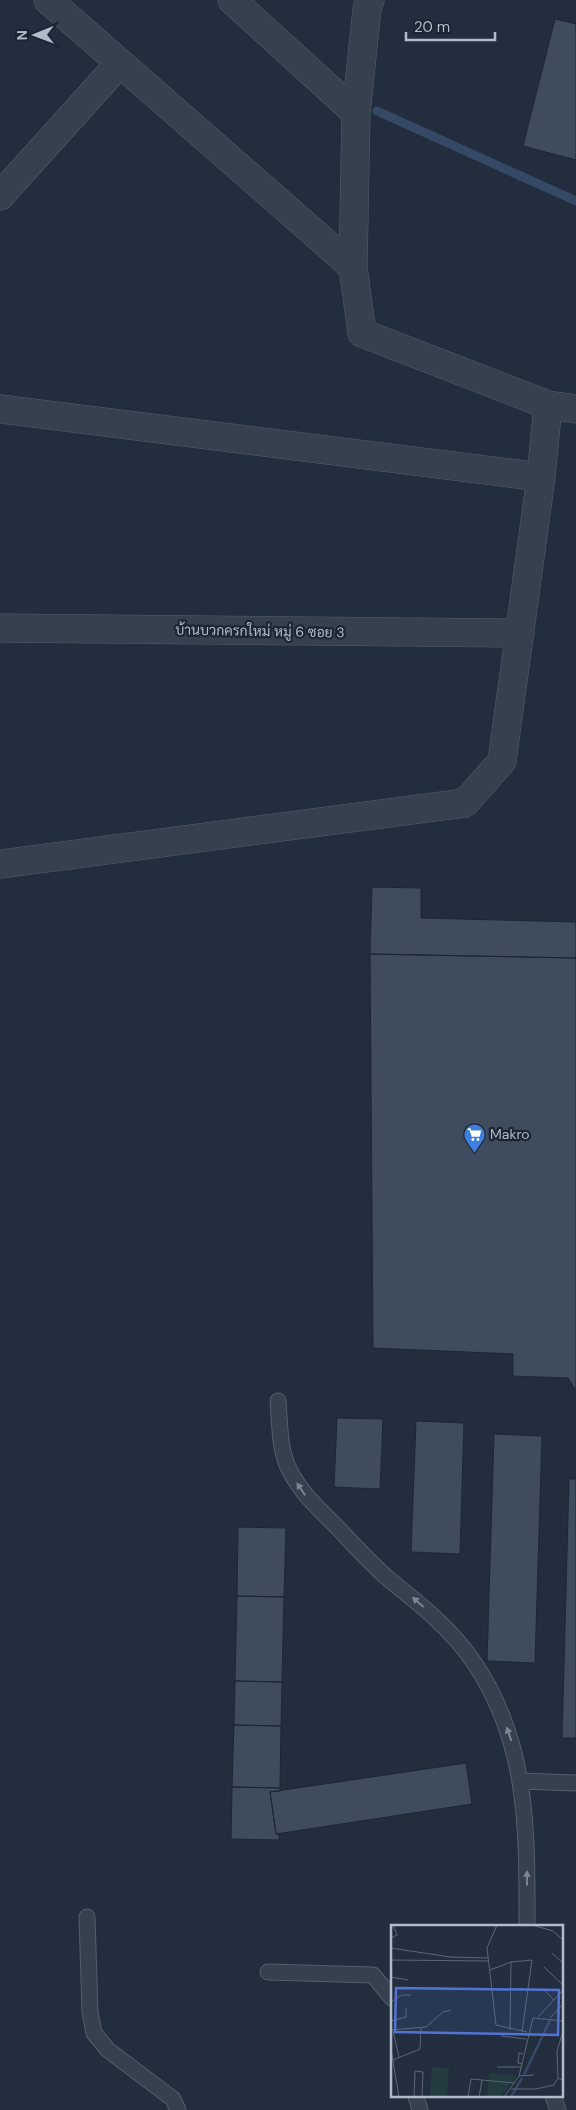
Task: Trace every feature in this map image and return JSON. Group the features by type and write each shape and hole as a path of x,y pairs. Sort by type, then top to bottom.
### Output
{"street":[{"path":"48,0 353,267"},
{"path":"232,0 356,113"},
{"path":"370,0 367,9 356,113 353,267 362,333 548,405 576,409"},
{"path":"0,196 119,64"},
{"path":"0,864 465,803 502,761 548,405"},
{"path":"0,409 540,477"},
{"name":"บ้านบวกครกใหม่ หมู่ 6 ซอย 3","path":"0,628 520,633"}],"lane":[{"path":"278,1401 283,1451 289,1470 305,1495 391,1581 435,1617 473,1661 490,1688 514,1749 521,1781 527,1866 527,1925"},
{"path":"521,1781 576,1783"},
{"path":"87,1917 90,2012 94,2033 108,2050 172,2098 178,2110"},
{"path":"268,1972 373,1975 391,1997"},
{"path":"554,2098 558,2110"}],"building":[{"path":"555,19 576,24 576,160 523,146"},
{"path":"372,887 421,888 421,918 576,922 576,958 370,954"},
{"name":"Makro","path":"370,954 576,958 576,1391 568,1378 513,1376 513,1354 373,1348"},
{"path":"337,1418 383,1419 380,1489 334,1487"},
{"path":"416,1421 464,1423 460,1554 411,1552"},
{"path":"494,1434 542,1436 535,1663 487,1661"},
{"path":"569,1479 576,1479 576,1738 562,1738"},
{"path":"238,1527 286,1528 284,1597 237,1596"},
{"path":"237,1596 284,1597 282,1682 235,1681"},
{"path":"235,1681 282,1682 281,1726 234,1725"},
{"path":"234,1725 281,1726 280,1788 232,1787"},
{"path":"466,1763 472,1804 276,1834 270,1792"},
{"path":"232,1787 280,1788 280,1791 270,1792 276,1834 279,1834 279,1840 231,1839"}],"waterway":[{"path":"377,111 576,201"}],"place":[{"name":"Makro","path":"474,1153"}]}
